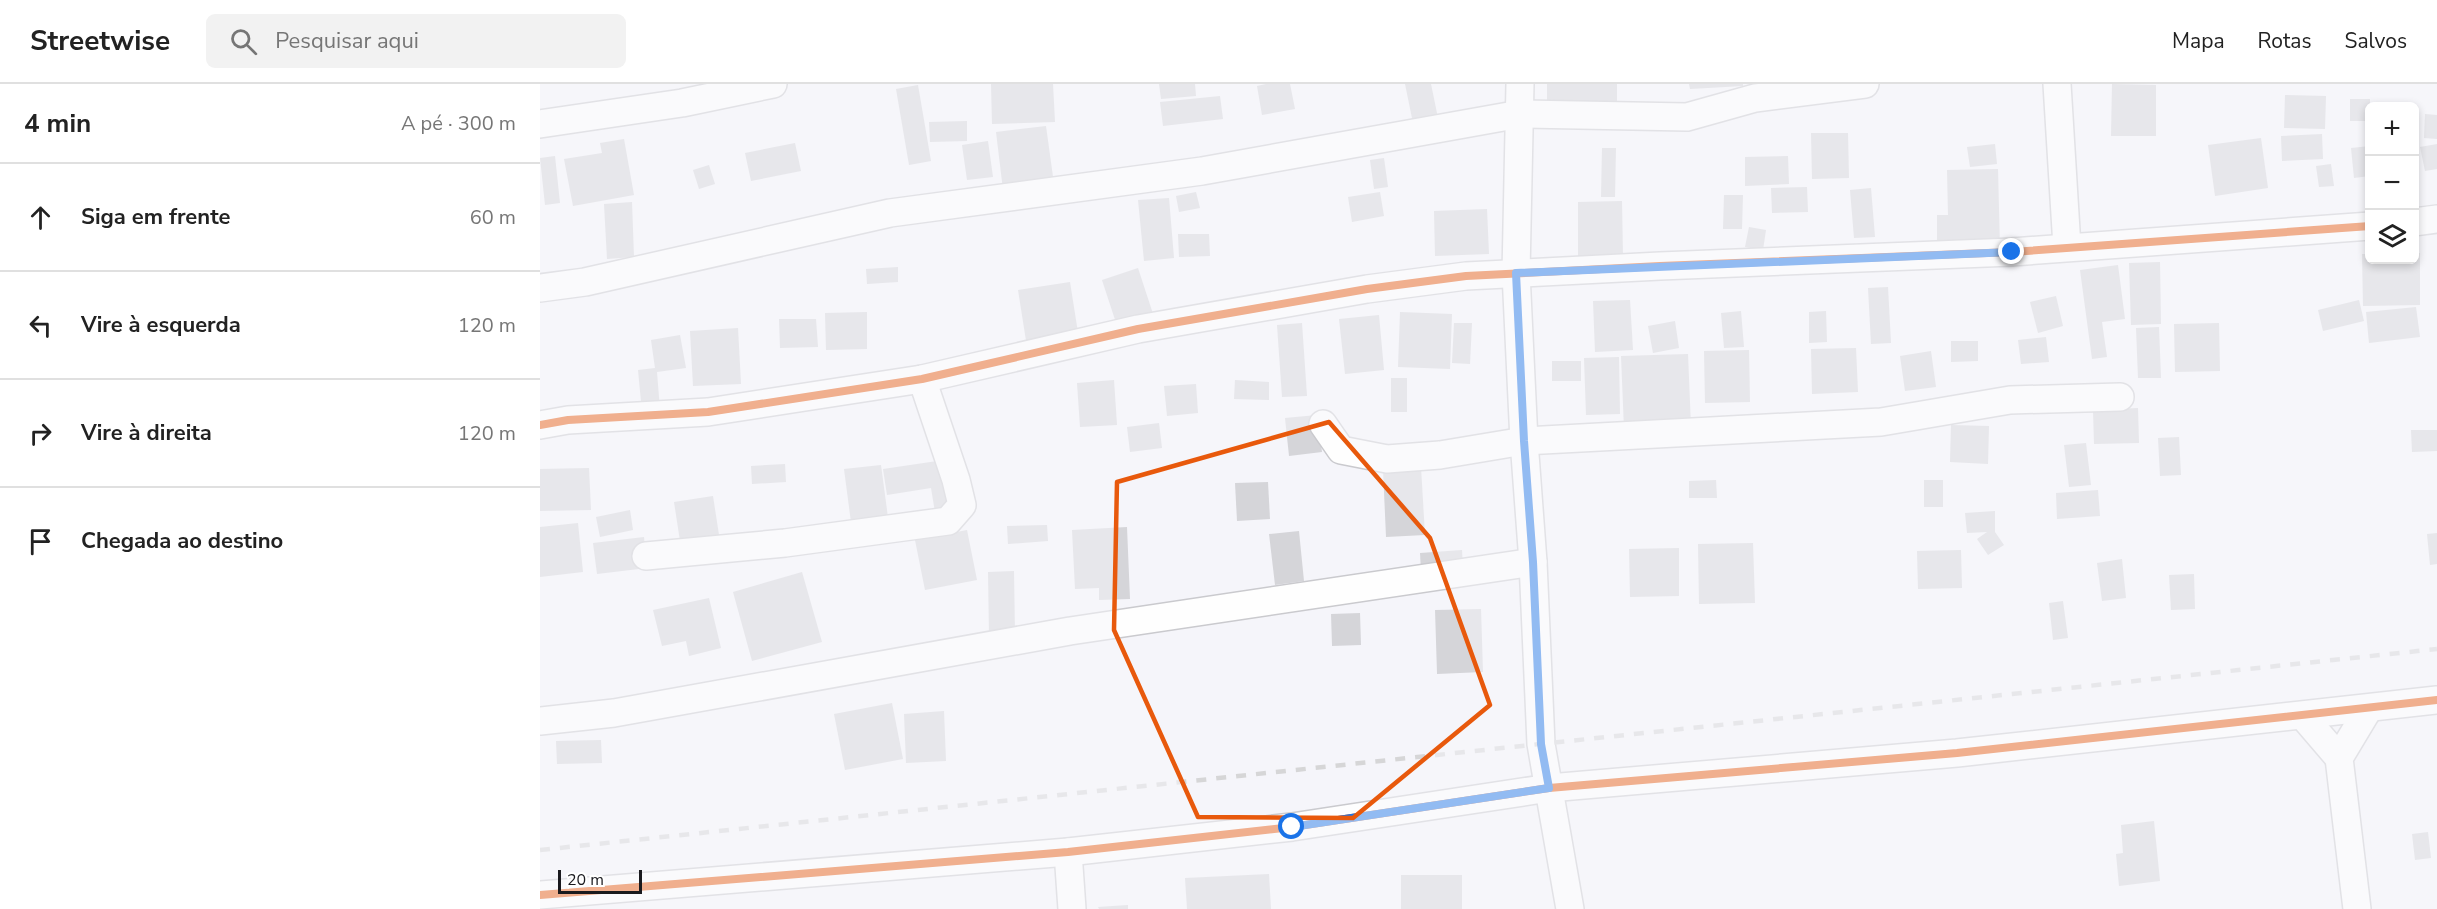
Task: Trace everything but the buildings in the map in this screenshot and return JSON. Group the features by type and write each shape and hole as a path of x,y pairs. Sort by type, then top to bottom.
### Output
{"street":[{"path":"540,124 682,103 773,84"},
{"path":"1520,84 1516,273 1541,744 1570,909"},
{"path":"540,288 585,282 890,213 1203,171 1520,114 1687,117 1755,98 1865,84"},
{"path":"2057,84 2067,247"},
{"path":"2419,221 2437,219"},
{"path":"540,425 568,420 708,412 922,379 1038,354 1138,329 1367,289 1466,276 2012,252 2365,225"},
{"path":"646,556 785,543 948,521 962,505 956,480 922,379"},
{"path":"1323,424 1341,450 1387,459 1440,455 1524,441 1881,422 2010,400 2120,397"},
{"path":"540,721 614,713 1070,631 1533,562"},
{"path":"540,895 625,899 1292,827 1549,788 1957,753 2437,700"},
{"path":"2339,758 2369,708"},
{"path":"2303,716 2339,758 2357,909"},
{"path":"1068,852 1072,909"}],"highlighted area":[{"path":"1329,422 1430,538 1490,705 1353,818 1198,817 1114,630 1117,482"}],"railway":[{"path":"540,850 2437,649"}],"cycle path":[{"path":"540,425 568,420 708,412 922,379 1138,329 1367,289 1466,276 2012,252 2365,226"},
{"path":"540,895 1068,852 1292,827 1549,788 1957,753 2437,700"}],"route":[{"path":"1292,827 1549,788 1541,744 1516,273 2012,252"}]}
